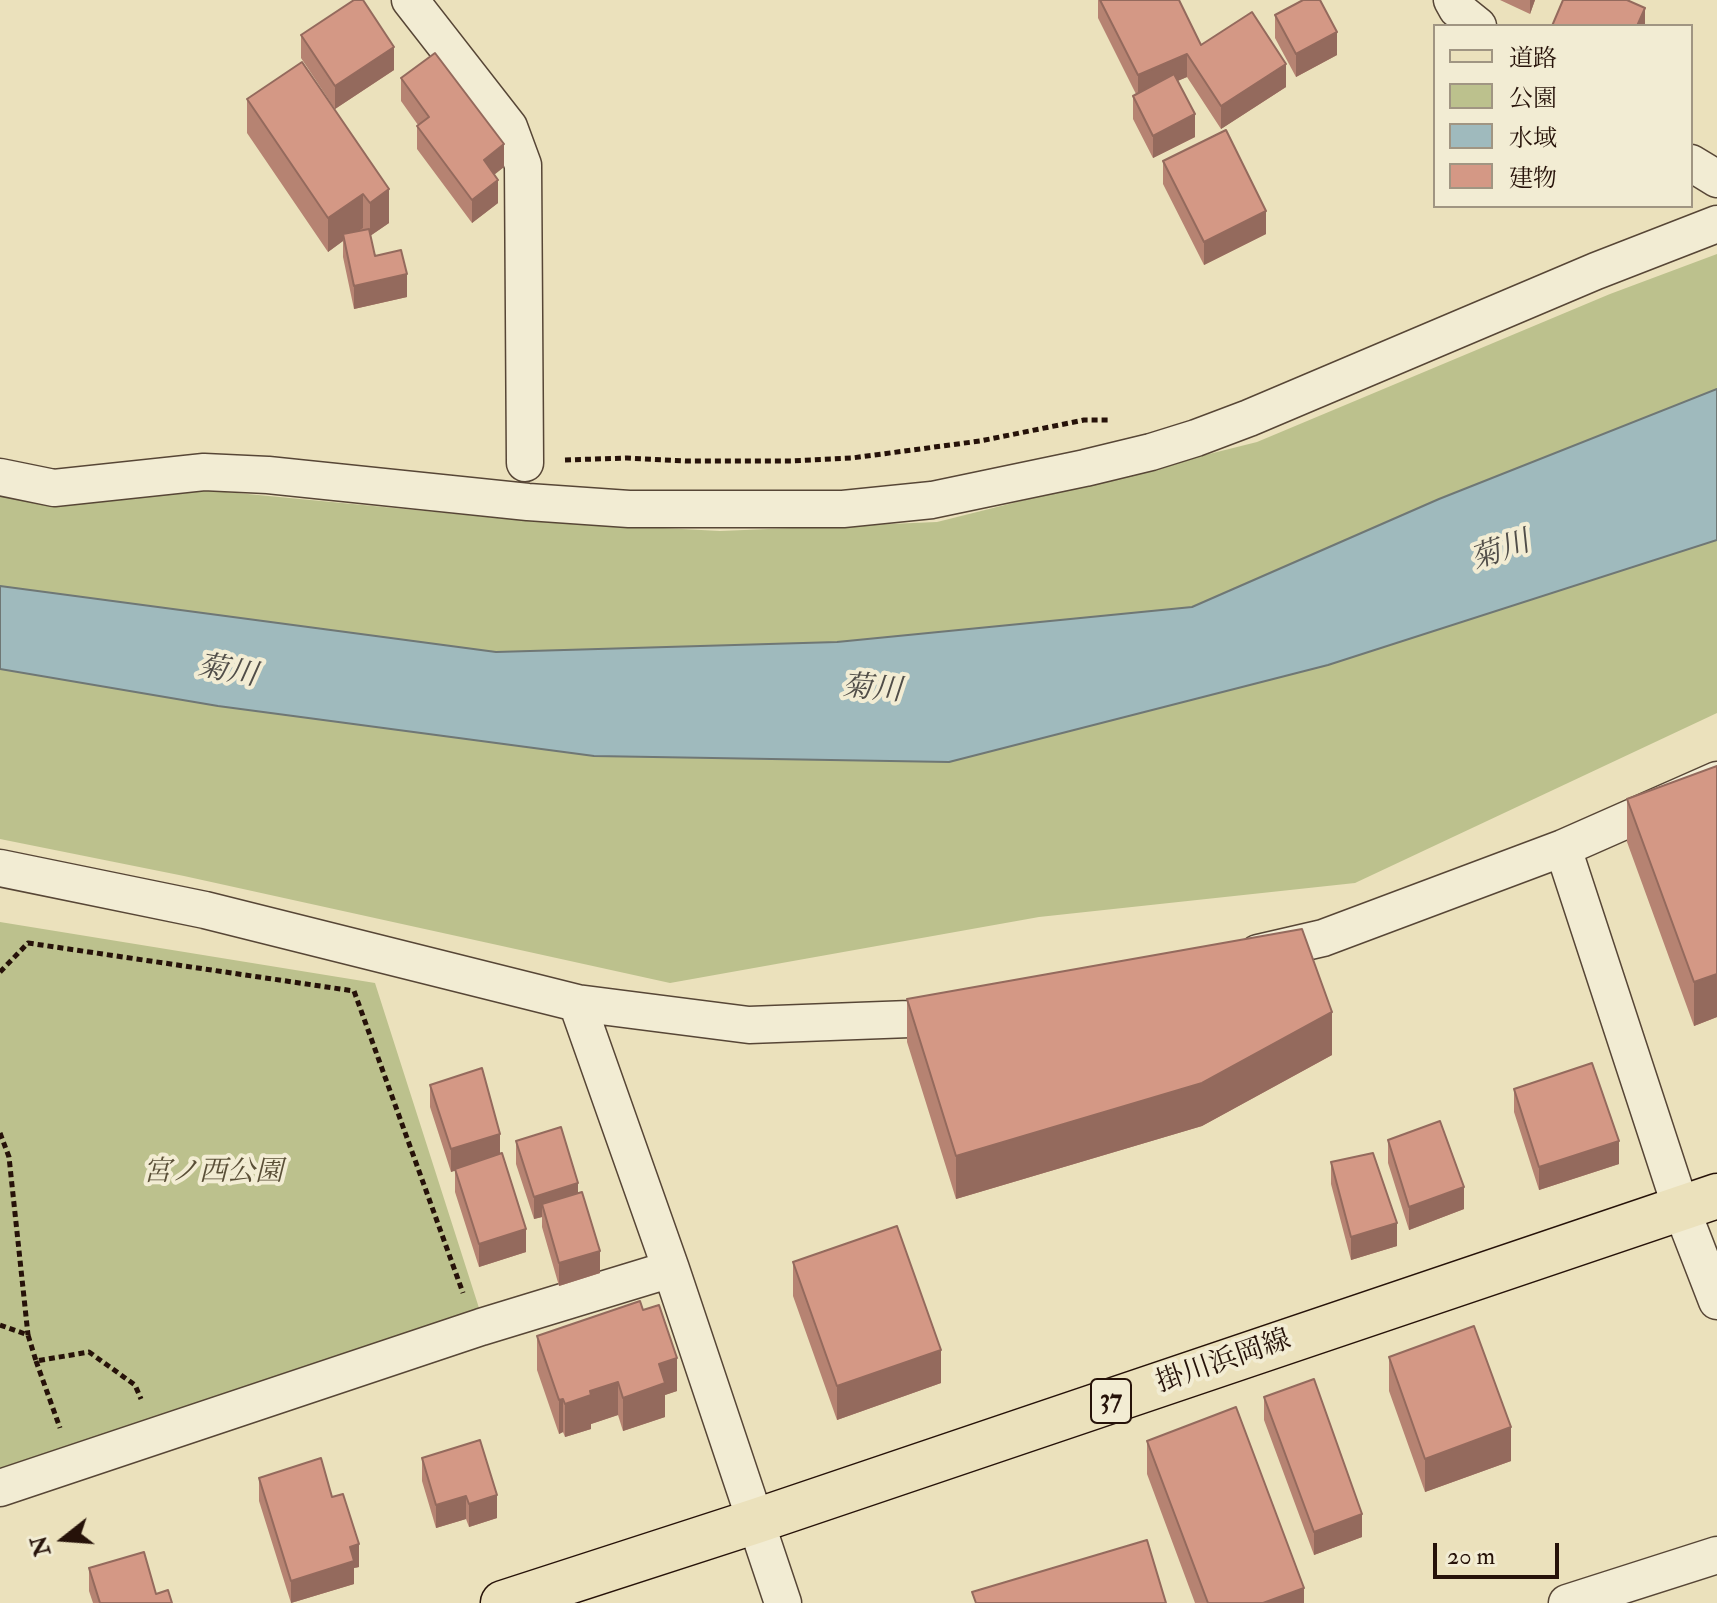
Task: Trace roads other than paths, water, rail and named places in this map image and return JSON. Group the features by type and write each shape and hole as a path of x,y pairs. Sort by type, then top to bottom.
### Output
{"main road":[{"name":"掛川浜岡線","path":"503,1603 756,1521 1699,1202"}],"street":[{"path":"410,0 509,127 523,165 525,463"},
{"path":"1452,0 1457,9 1476,24"},
{"path":"1693,164 1717,179"},
{"path":"0,477 54,488 204,472 252,474 629,509 843,509 932,500 1085,468 1196,438 1596,271 1717,224"},
{"path":"1230,959 1323,938 1563,848 1717,780"},
{"path":"1563,848 1699,1202 1717,1301"},
{"path":"0,868 205,910 577,1003 749,1025 910,1019 987,1009"},
{"path":"577,1003 671,1269 783,1603"},
{"path":"0,1488 481,1327 671,1269"},
{"path":"1567,1603 1717,1555"}],"water":[{"name":"菊川","path":"1717,389 1717,540 1328,665 949,762 594,756 218,706 0,669 0,586 496,652 837,642 1192,607 1439,499"}],"park label":[{"name":"宮ノ西公園","path":"213,1174"}]}
